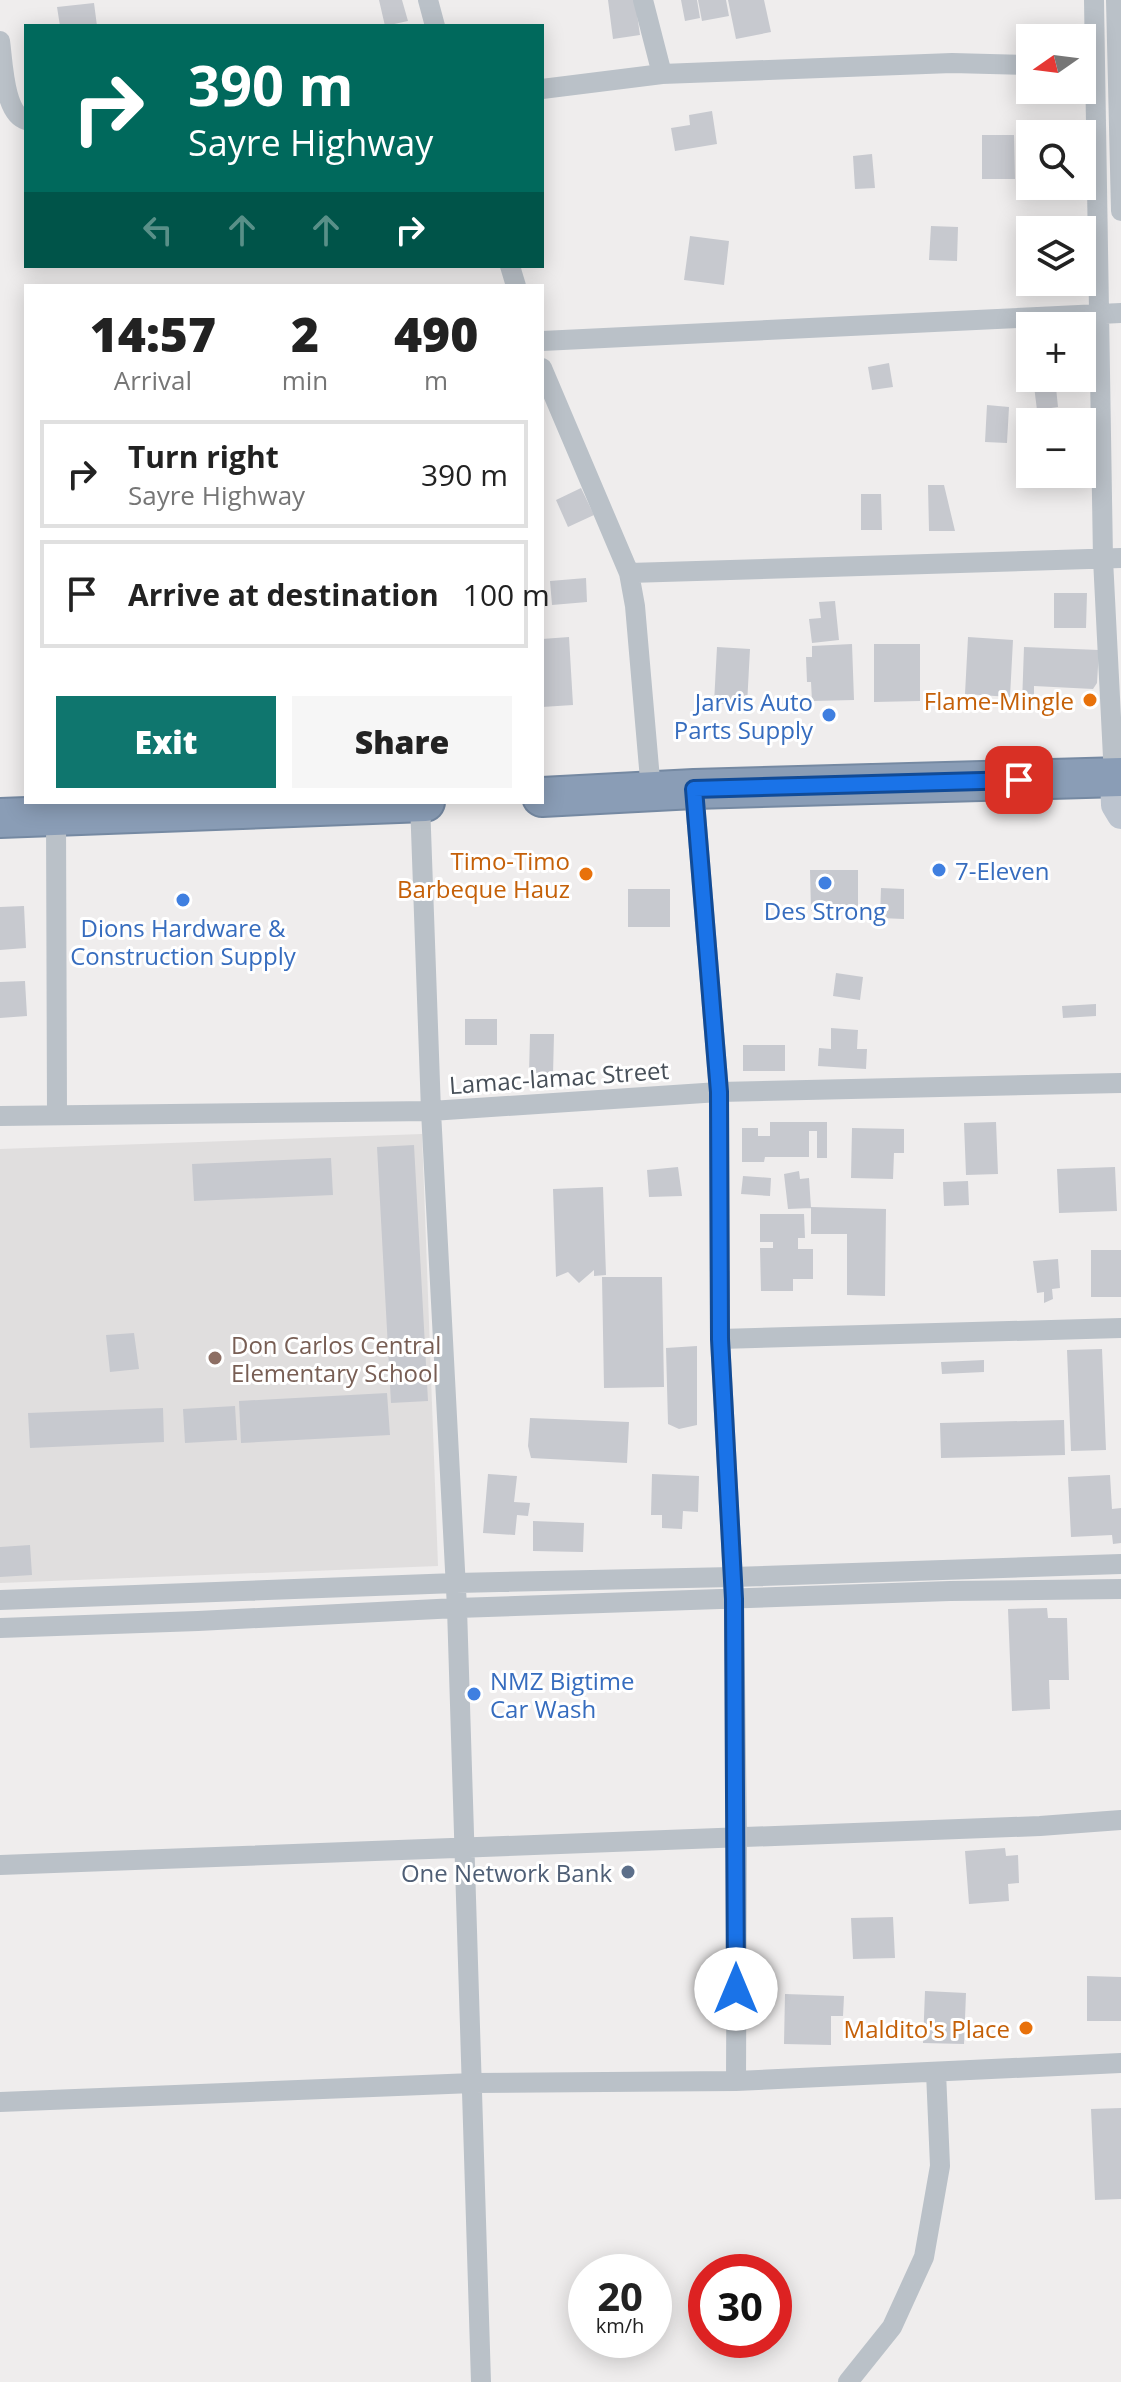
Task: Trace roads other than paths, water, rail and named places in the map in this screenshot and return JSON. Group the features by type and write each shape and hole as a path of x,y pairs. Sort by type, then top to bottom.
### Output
{"highway":[{"path":"544,797 694,789 1118,777"},
{"path":"0,818 370,804"}],"main road":[{"path":"1118,777 1115,805 1121,815"}],"street":[{"path":"428,0 434,24"},
{"path":"643,0 662,74"},
{"path":"1092,24 1094,0"},
{"path":"1116,0 1121,211"},
{"path":"0,41 9,99 13,112 24,120"},
{"path":"544,89 662,74 952,63 1016,65"},
{"path":"1096,66 1119,66"},
{"path":"1090,104 1112,558 1118,777"},
{"path":"544,341 1121,313"},
{"path":"544,373 629,573 635,606 651,791"},
{"path":"629,573 1112,558"},
{"path":"694,789 719,1092 720,1339 734,1599 736,2081"},
{"path":"422,804 431,1111 457,1608 481,2382"},
{"path":"56,816 57,1114"},
{"name":"Lamac-lamac Street","path":"0,1116 431,1111 719,1092 1121,1083"},
{"path":"720,1339 1121,1328"},
{"path":"0,1600 1121,1564"},
{"path":"0,1628 457,1608 950,1591 1121,1589"},
{"path":"0,1865 1040,1826 1121,1820"},
{"path":"0,2102 473,2083 736,2081 1121,2063"},
{"path":"848,2382 892,2327 924,2257 940,2166 936,2072"}],"place":[{"name":"Flame-Mingle","path":"1090,700"},
{"name":"Jarvis Auto Parts Supply","path":"829,715"},
{"name":"7-Eleven","path":"939,870"},
{"name":"Timo-Timo Barbeque Hauz","path":"586,874"},
{"name":"Des Strong","path":"825,883"},
{"name":"Dions Hardware & Construction Supply","path":"183,900"},
{"name":"Don Carlos Central Elementary School","path":"215,1358"},
{"name":"NMZ Bigtime Car Wash","path":"474,1694"},
{"name":"One Network Bank","path":"628,1872"},
{"name":"Maldito's Place","path":"1026,2028"}]}
